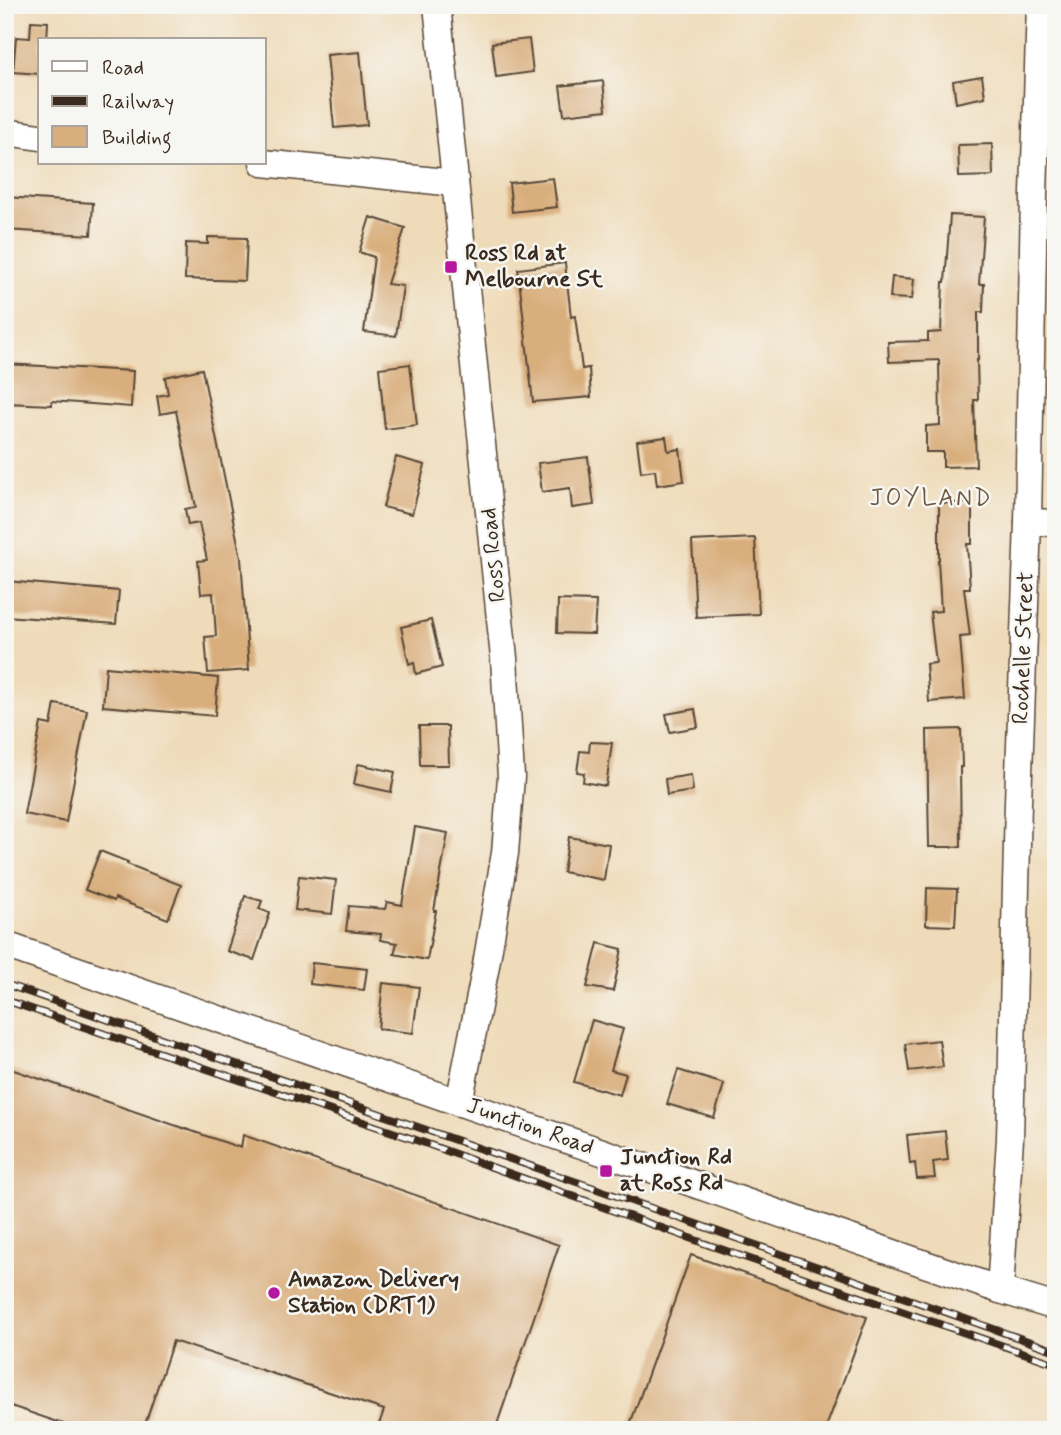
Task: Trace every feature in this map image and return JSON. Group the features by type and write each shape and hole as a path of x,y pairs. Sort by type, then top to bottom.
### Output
{"street":[{"name":"Ross Road","path":"437,5 504,658 511,777 505,853 498,898 458,1102"},
{"name":"Rochelle Street","path":"1000,1290 1010,1139 1040,5"},
{"path":"5,132 38,137"},
{"path":"266,163 455,183"},
{"path":"1028,522 1056,523"},
{"name":"Junction Road","path":"5,945 1000,1290 1056,1307"}],"building":[{"path":"31,21 48,22 47,38 38,38 38,74 13,72 16,37 30,38"},
{"path":"529,39 533,72 496,77 492,43"},
{"path":"360,52 367,125 334,128 327,55"},
{"path":"982,76 985,97 956,103 953,81"},
{"path":"603,81 606,110 564,115 560,86"},
{"path":"992,144 993,176 959,177 958,145"},
{"path":"553,178 557,207 512,212 509,183"},
{"path":"5,197 93,203 91,235 5,230"},
{"path":"950,215 984,217 979,284 984,284 983,312 978,312 978,400 974,400 976,466 943,467 943,452 926,452 926,426 940,425 939,360 889,362 888,342 928,341 928,333 941,332"},
{"path":"370,217 405,228 387,284 403,286 396,336 364,332 374,257 359,252"},
{"path":"208,237 247,238 245,281 185,279 186,243 208,244"},
{"path":"565,263 571,317 575,316 582,369 589,368 591,397 533,402 518,269"},
{"path":"892,277 914,279 912,299 890,298"},
{"path":"5,364 133,371 131,407 52,401 52,405 5,403"},
{"path":"410,364 417,425 385,429 379,368"},
{"path":"202,369 241,558 249,670 208,673 205,637 216,636 213,593 201,594 198,561 207,560 199,523 188,525 185,509 196,507 176,411 160,414 157,396 168,394 165,377"},
{"path":"666,437 668,451 680,449 684,481 657,485 655,470 641,472 637,441"},
{"path":"396,457 425,465 412,514 383,507"},
{"path":"588,457 594,505 572,508 570,488 542,492 538,463"},
{"path":"939,503 972,503 972,544 967,544 970,588 964,588 970,636 960,637 965,699 929,702 926,664 936,663 930,612 941,611"},
{"path":"755,538 759,614 696,617 692,541"},
{"path":"6,581 119,591 116,624 5,616"},
{"path":"558,600 596,601 594,634 557,633"},
{"path":"431,620 442,667 416,674 414,662 409,664 401,627"},
{"path":"106,667 218,678 215,716 103,706"},
{"path":"55,704 87,710 66,822 24,814 41,723 51,725"},
{"path":"695,709 698,727 670,732 666,714"},
{"path":"419,726 448,726 449,765 420,765"},
{"path":"961,729 961,847 929,847 927,730"},
{"path":"590,742 612,743 606,786 583,782 584,773 577,772 580,751 589,752"},
{"path":"358,764 395,772 391,792 354,784"},
{"path":"691,775 693,791 667,795 665,779"},
{"path":"415,827 448,833 427,960 394,954 397,943 380,940 381,934 346,931 349,906 385,909 387,902 402,905"},
{"path":"569,837 609,844 604,880 563,872"},
{"path":"100,851 181,885 168,919 115,898 114,901 85,890"},
{"path":"299,876 336,880 332,914 295,910"},
{"path":"927,888 957,889 955,926 926,925"},
{"path":"245,896 262,901 259,909 270,913 254,960 227,951"},
{"path":"598,943 622,949 613,991 587,987"},
{"path":"312,963 367,969 364,990 310,984"},
{"path":"383,983 419,987 413,1033 378,1029"},
{"path":"592,1020 623,1029 611,1070 626,1074 620,1095 574,1082"},
{"path":"939,1040 943,1067 909,1071 905,1044"},
{"name":"Amazon Delivery Station (DRT1)","path":"5,1067 241,1148 243,1135 559,1245 495,1430 377,1430 384,1410 173,1341 143,1430 81,1430 5,1404"},
{"path":"678,1070 724,1084 714,1118 667,1104"},
{"path":"945,1131 948,1160 933,1162 935,1178 917,1179 915,1163 910,1164 907,1135"},
{"path":"691,1255 867,1317 825,1430 628,1430"}],"railway":[{"path":"5,984 1056,1351"},
{"path":"5,1000 419,1141 709,1245 1056,1364"}],"place":[{"name":"Ross Rd at Melbourne St","path":"451,267"},
{"name":"Junction Rd at Ross Rd","path":"606,1171"},
{"name":"Amazon Delivery Station (DRT1)","path":"274,1293"}],"district":[{"name":"JOYLAND","path":"931,498"}]}
